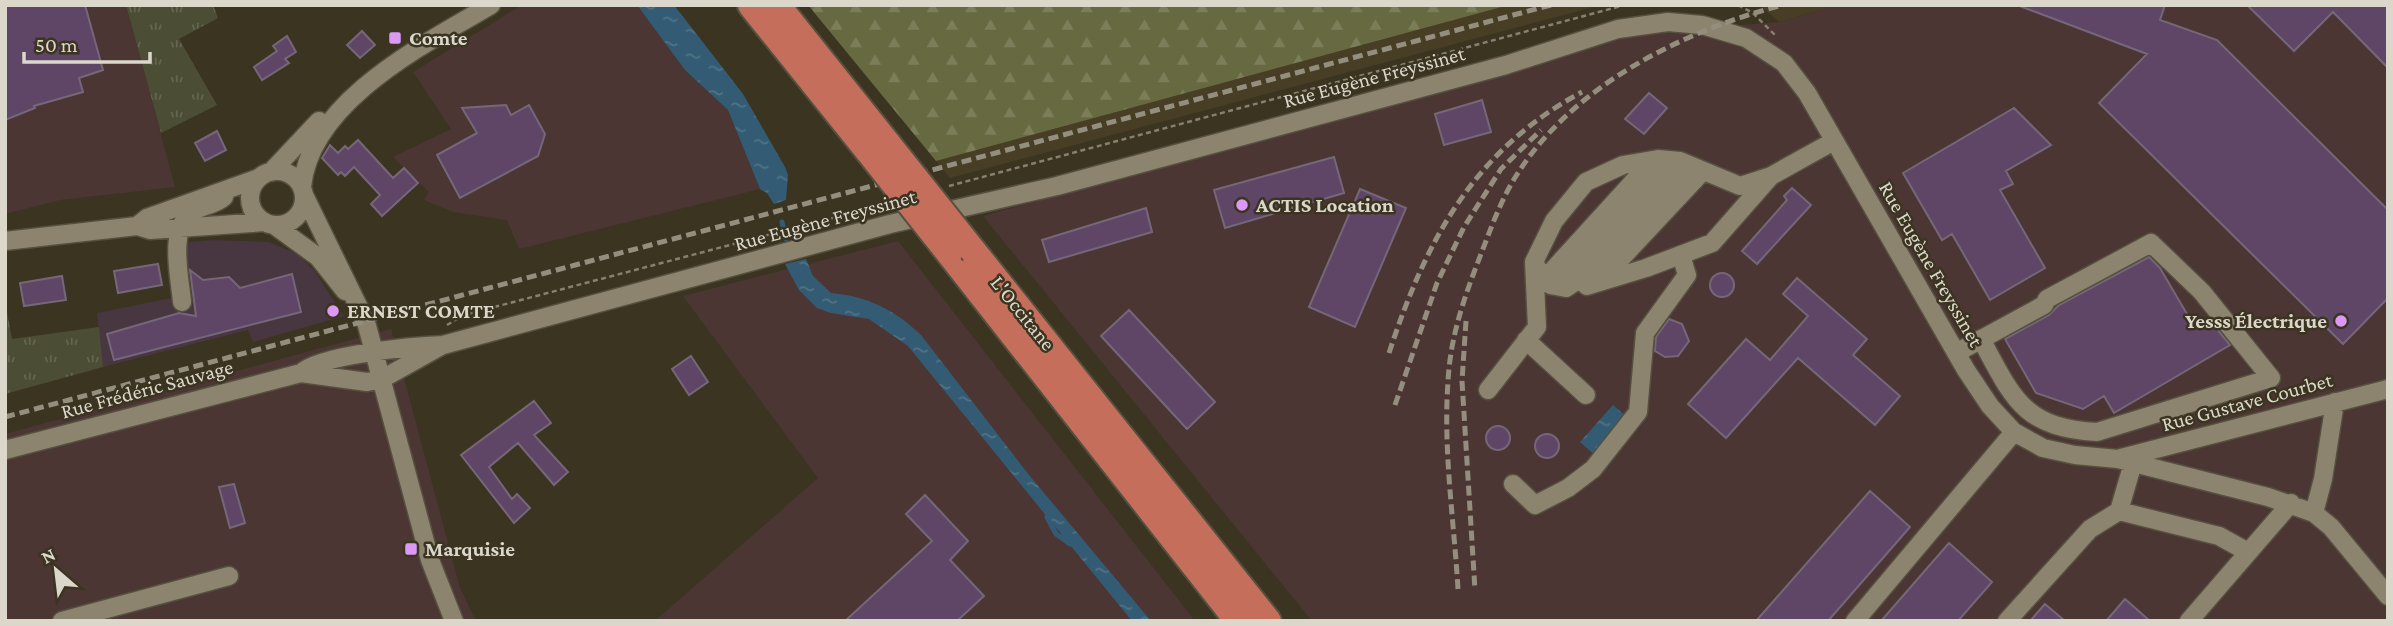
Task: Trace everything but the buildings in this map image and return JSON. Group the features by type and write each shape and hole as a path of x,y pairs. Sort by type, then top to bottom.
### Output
{"highway":[{"name":"L'Occitane","path":"751,5 878,148 961,252 1268,621"},
{"name":"L'Occitane","path":"777,5 878,148"},
{"name":"L'Occitane","path":"961,252 1238,621"}],"street":[{"path":"361,311 318,257 253,210 250,193 369,68 470,5"},
{"path":"5,241 136,226 180,234 282,225 296,217 304,203 304,167 317,140 365,87 401,59 491,5"},
{"name":"Rue Eugène Freyssinet","path":"375,353 396,348 443,345 890,224 1057,186 1506,65 1618,29 1668,22 1702,25 1746,38 1784,63 1807,93 1956,354 1990,406 2014,432 2043,448 2125,461"},
{"path":"1488,390 1536,327 1548,277 1554,221 1586,182 1623,165 1653,160 1689,166 1740,186 1771,176 1834,141"},
{"path":"1548,277 1653,160"},
{"path":"1548,277 1594,269 1689,166"},
{"path":"1587,286 1613,267 1689,166"},
{"path":"136,226 147,218 265,175 289,174 303,191 361,311 375,353 375,380 430,560 454,621"},
{"path":"1548,277 1587,286 1712,243 1771,176"},
{"path":"182,302 180,234 192,212 224,197 225,190"},
{"path":"1956,354 1981,339 2043,305 2047,299 2151,243 2202,292 2271,378 2097,432 2069,430 2025,411 2007,387 1981,339"},
{"path":"1513,484 1535,505 1568,488 1593,469 1638,412 1645,333 1687,275 1681,255"},
{"path":"1526,340 1586,395"},
{"name":"Rue Eugène Freyssinet","path":"375,380 443,345"},
{"name":"Rue Frédéric Sauvage","path":"5,450 301,373 317,364 375,353"},
{"name":"Rue Frédéric Sauvage","path":"301,373 375,380"},
{"name":"Rue Gustave Courbet","path":"2125,461 2388,389"},
{"path":"2314,513 2323,479 2335,402"},
{"path":"1855,621 2014,432"},
{"path":"2119,511 2125,461 2291,503 2314,513 2350,548 2388,596"},
{"path":"2189,621 2291,503"},
{"path":"2007,621 2090,529 2119,511 2219,536 2248,552"},
{"path":"62,621 229,576"}],"path":[{"path":"939,189 1625,5"},
{"path":"443,345 438,334 449,322 464,315 888,203"}],"shaded area":[{"path":"5,5 126,5 175,187 60,200 5,214"},
{"path":"522,5 637,5 685,70 728,110 760,189 519,249 507,220 453,212 424,200 429,192 393,157 451,129 413,72"},
{"path":"1509,5 1601,5 950,178 936,161"},
{"path":"1759,5 1837,5 1779,22"},
{"path":"1837,5 2388,5 2388,621 1312,621 983,216 1647,32 1779,22"},
{"path":"214,240 269,242 297,254 314,270 344,316 253,342 248,330 103,367 97,313 176,297 167,244"},
{"path":"898,241 1195,621 655,621 818,478 683,296"},
{"path":"391,329 460,588 476,621 5,621 5,434"}],"green space":[{"path":"126,5 213,5 218,18 179,39 217,105 161,133"},
{"path":"808,5 1509,5 936,161"},
{"path":"5,301 12,339 99,327 103,367 5,394"}],"water":[{"path":"637,5 674,5 743,94 785,167 788,175 786,200 774,204 767,193 760,189 728,110 685,70"},
{"path":"806,259 813,276 831,293 857,297 880,306 901,318 921,335 1029,475 1151,621 1132,621 908,346 869,319 817,308 799,290 785,264"},
{"path":"1613,405 1628,418 1595,455 1580,442"}],"waterway":[{"path":"782,222 786,239"},
{"path":"1047,517 1056,534 1070,544"}],"railway":[{"path":"5,417 1551,5"},
{"path":"1458,589 1447,433 1449,365 1459,316 1469,285 1497,214 1516,176 1539,144 1567,115 1598,89 1633,66 1707,30 1783,5"},
{"path":"1389,353 1420,273 1459,202 1483,170 1511,141 1544,115 1582,92"},
{"path":"1395,405 1437,283 1464,227 1501,169 1541,130"},
{"path":"1466,321 1462,381 1475,590"}],"place":[{"name":"Comte","path":"395,38"},
{"name":"ACTIS Location","path":"1242,205"},
{"name":"ERNEST COMTE","path":"333,311"},
{"name":"Yesss Électrique","path":"2341,321"},
{"name":"Marquisie","path":"411,549"}]}
